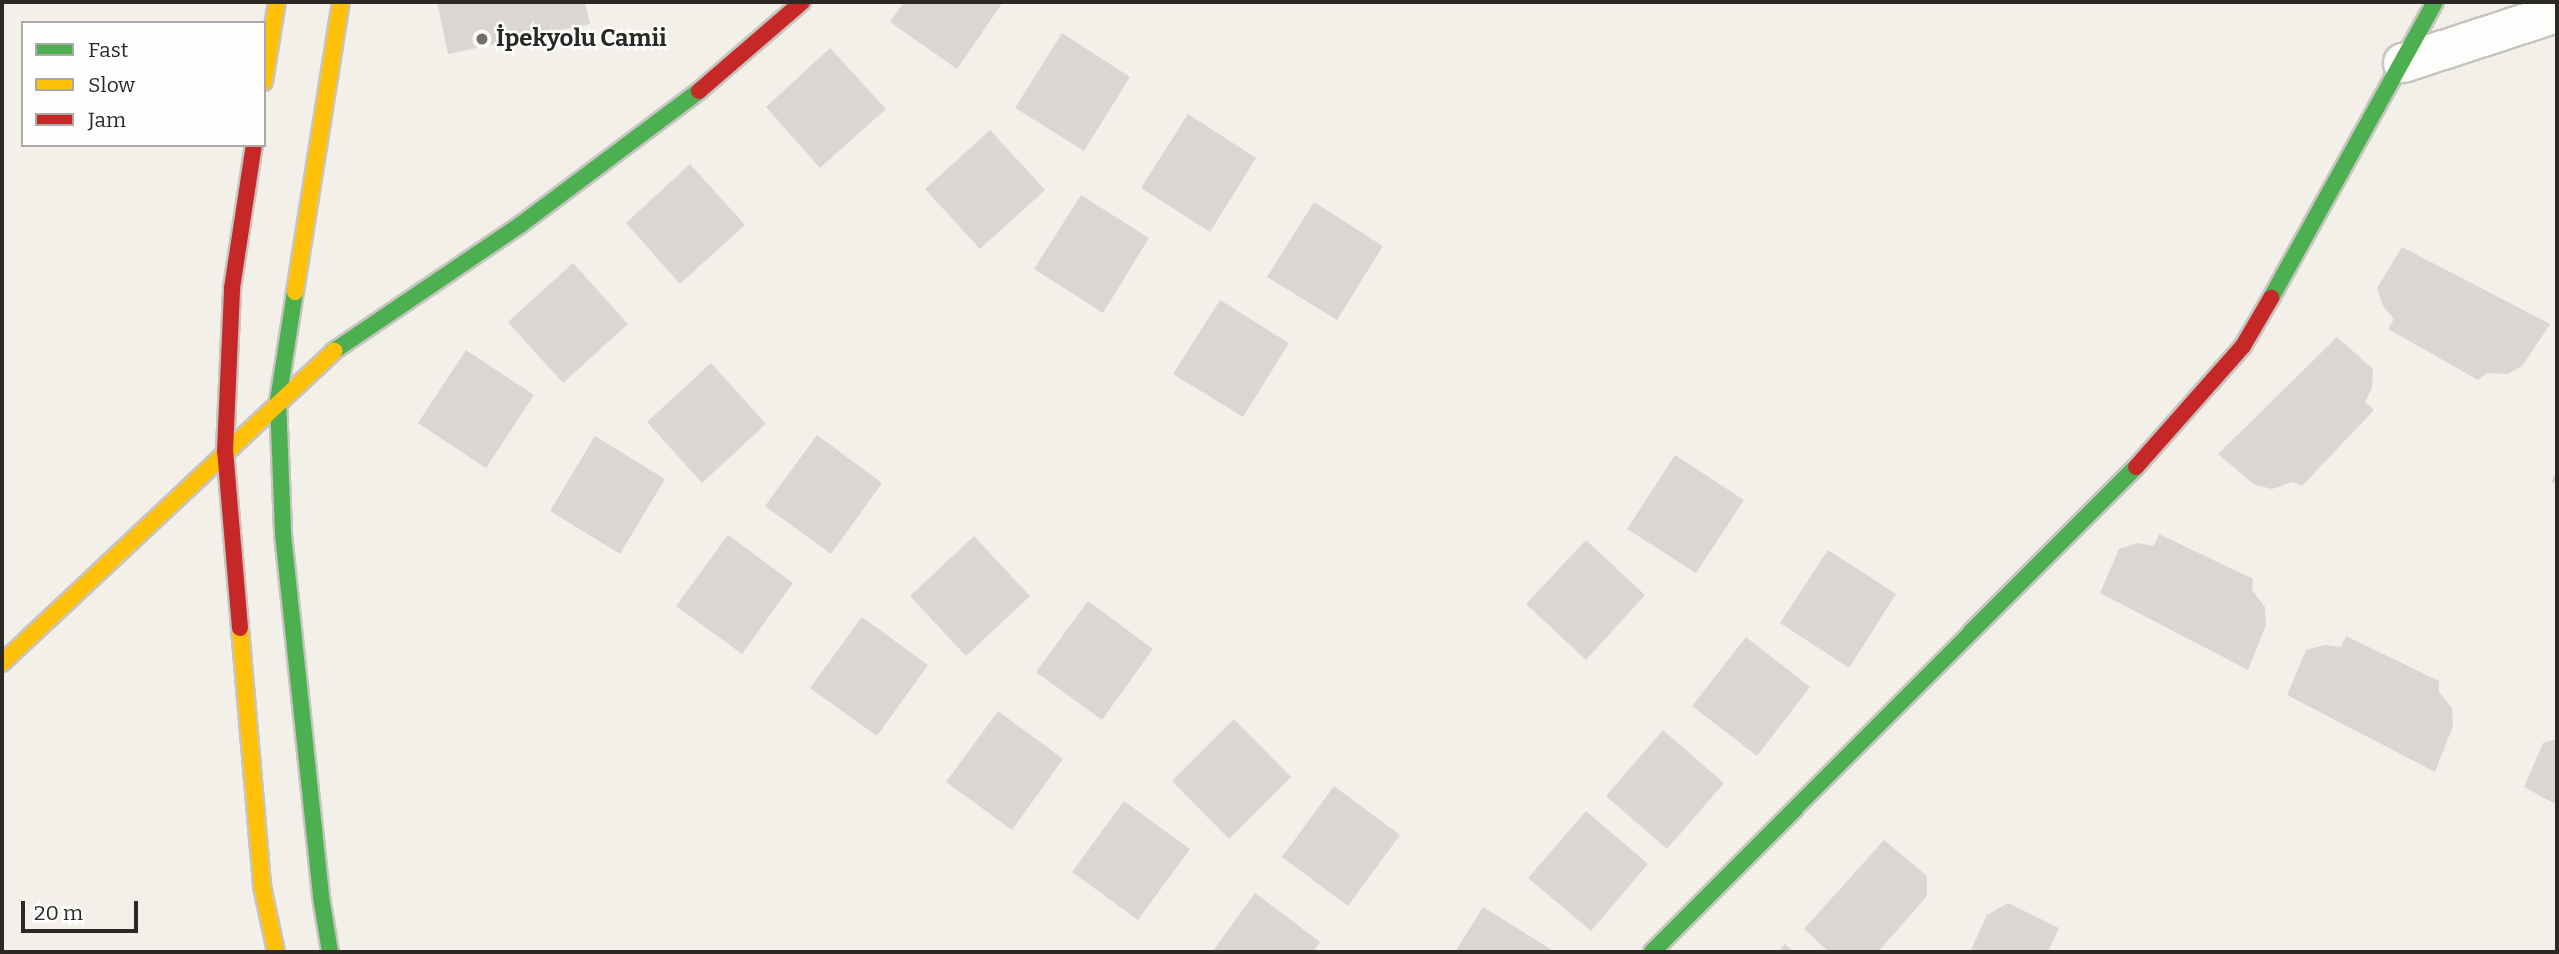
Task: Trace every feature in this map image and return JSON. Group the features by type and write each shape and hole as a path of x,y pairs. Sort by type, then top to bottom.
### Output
{"street":[{"path":"266,70 277,2"},
{"path":"330,952 321,897 285,547 278,401 341,2"},
{"path":"2,663 329,354 520,225 689,100 802,2"},
{"path":"1652,952 2148,455 2243,346 2435,2"},
{"path":"2403,63 2557,13"},
{"path":"254,147 232,288 225,451 262,886 276,952"}],"building":[{"name":"İpekyolu Camii","path":"437,2 585,2 590,24 448,54"},
{"path":"904,2 1003,2 957,69 890,22"},
{"path":"1062,33 1130,77 1084,151 1015,108"},
{"path":"830,48 886,109 820,168 766,107"},
{"path":"1188,114 1256,158 1210,232 1141,188"},
{"path":"990,130 1045,190 980,249 925,189"},
{"path":"690,164 745,225 680,284 626,223"},
{"path":"1081,195 1149,238 1103,313 1034,269"},
{"path":"1314,202 1383,246 1337,320 1267,277"},
{"path":"2402,247 2550,324 2523,365 2508,374 2487,373 2478,380 2388,329 2394,319 2383,306 2377,288"},
{"path":"573,263 628,324 563,383 508,322"},
{"path":"1220,300 1289,343 1243,417 1173,374"},
{"path":"2337,337 2373,369 2372,388 2365,402 2374,410 2302,486 2292,482 2272,489 2255,485 2218,454"},
{"path":"466,350 534,395 486,468 418,423"},
{"path":"711,363 766,424 702,483 647,422"},
{"path":"817,435 882,483 831,554 765,506"},
{"path":"595,436 665,479 620,554 550,511"},
{"path":"1675,455 1744,500 1696,573 1627,529"},
{"path":"2557,470 2557,485 2551,482"},
{"path":"2159,534 2253,579 2252,590 2265,607 2266,625 2248,670 2100,593 2119,549 2138,543 2154,546"},
{"path":"728,535 793,583 742,654 676,606"},
{"path":"974,536 1030,596 966,656 910,596"},
{"path":"1586,540 1645,595 1586,660 1526,604"},
{"path":"1828,550 1896,594 1849,668 1780,623"},
{"path":"1088,601 1153,649 1102,720 1036,672"},
{"path":"862,617 928,665 877,736 810,688"},
{"path":"2346,636 2439,681 2439,692 2452,708 2453,726 2435,772 2287,695 2306,650 2325,645 2341,647"},
{"path":"1746,637 1810,687 1757,756 1692,706"},
{"path":"998,711 1063,759 1012,830 946,782"},
{"path":"1234,719 1291,777 1229,839 1172,781"},
{"path":"1663,730 1724,783 1667,849 1606,796"},
{"path":"2557,739 2557,805 2524,787 2543,743"},
{"path":"1334,786 1400,835 1348,906 1282,857"},
{"path":"1124,801 1190,849 1138,920 1072,872"},
{"path":"1586,811 1648,864 1591,931 1528,878"},
{"path":"1884,840 1927,876 1927,896 1878,952 1829,952 1804,929"},
{"path":"1255,893 1320,942 1313,952 1212,952"},
{"path":"2008,903 2059,928 2048,952 1970,952 1987,915"},
{"path":"1483,907 1552,950 1551,952 1455,952"},
{"path":"1785,944 1794,952 1778,952"}],"traffic: fast":[{"path":"2271,298 2435,2"},
{"path":"334,351 520,225 699,91"},
{"path":"295,292 278,401 283,534 321,897 330,952"},
{"path":"1652,952 2136,467"}],"traffic: slow":[{"path":"266,70 277,2"},
{"path":"295,292 341,2"},
{"path":"2,663 334,351"},
{"path":"240,628 262,886 276,952"}],"traffic: jam":[{"path":"699,91 802,2"},
{"path":"240,628 225,451 232,288 254,147"},
{"path":"2136,467 2243,346 2271,298"}],"place":[{"name":"İpekyolu Camii","path":"482,39"}]}
